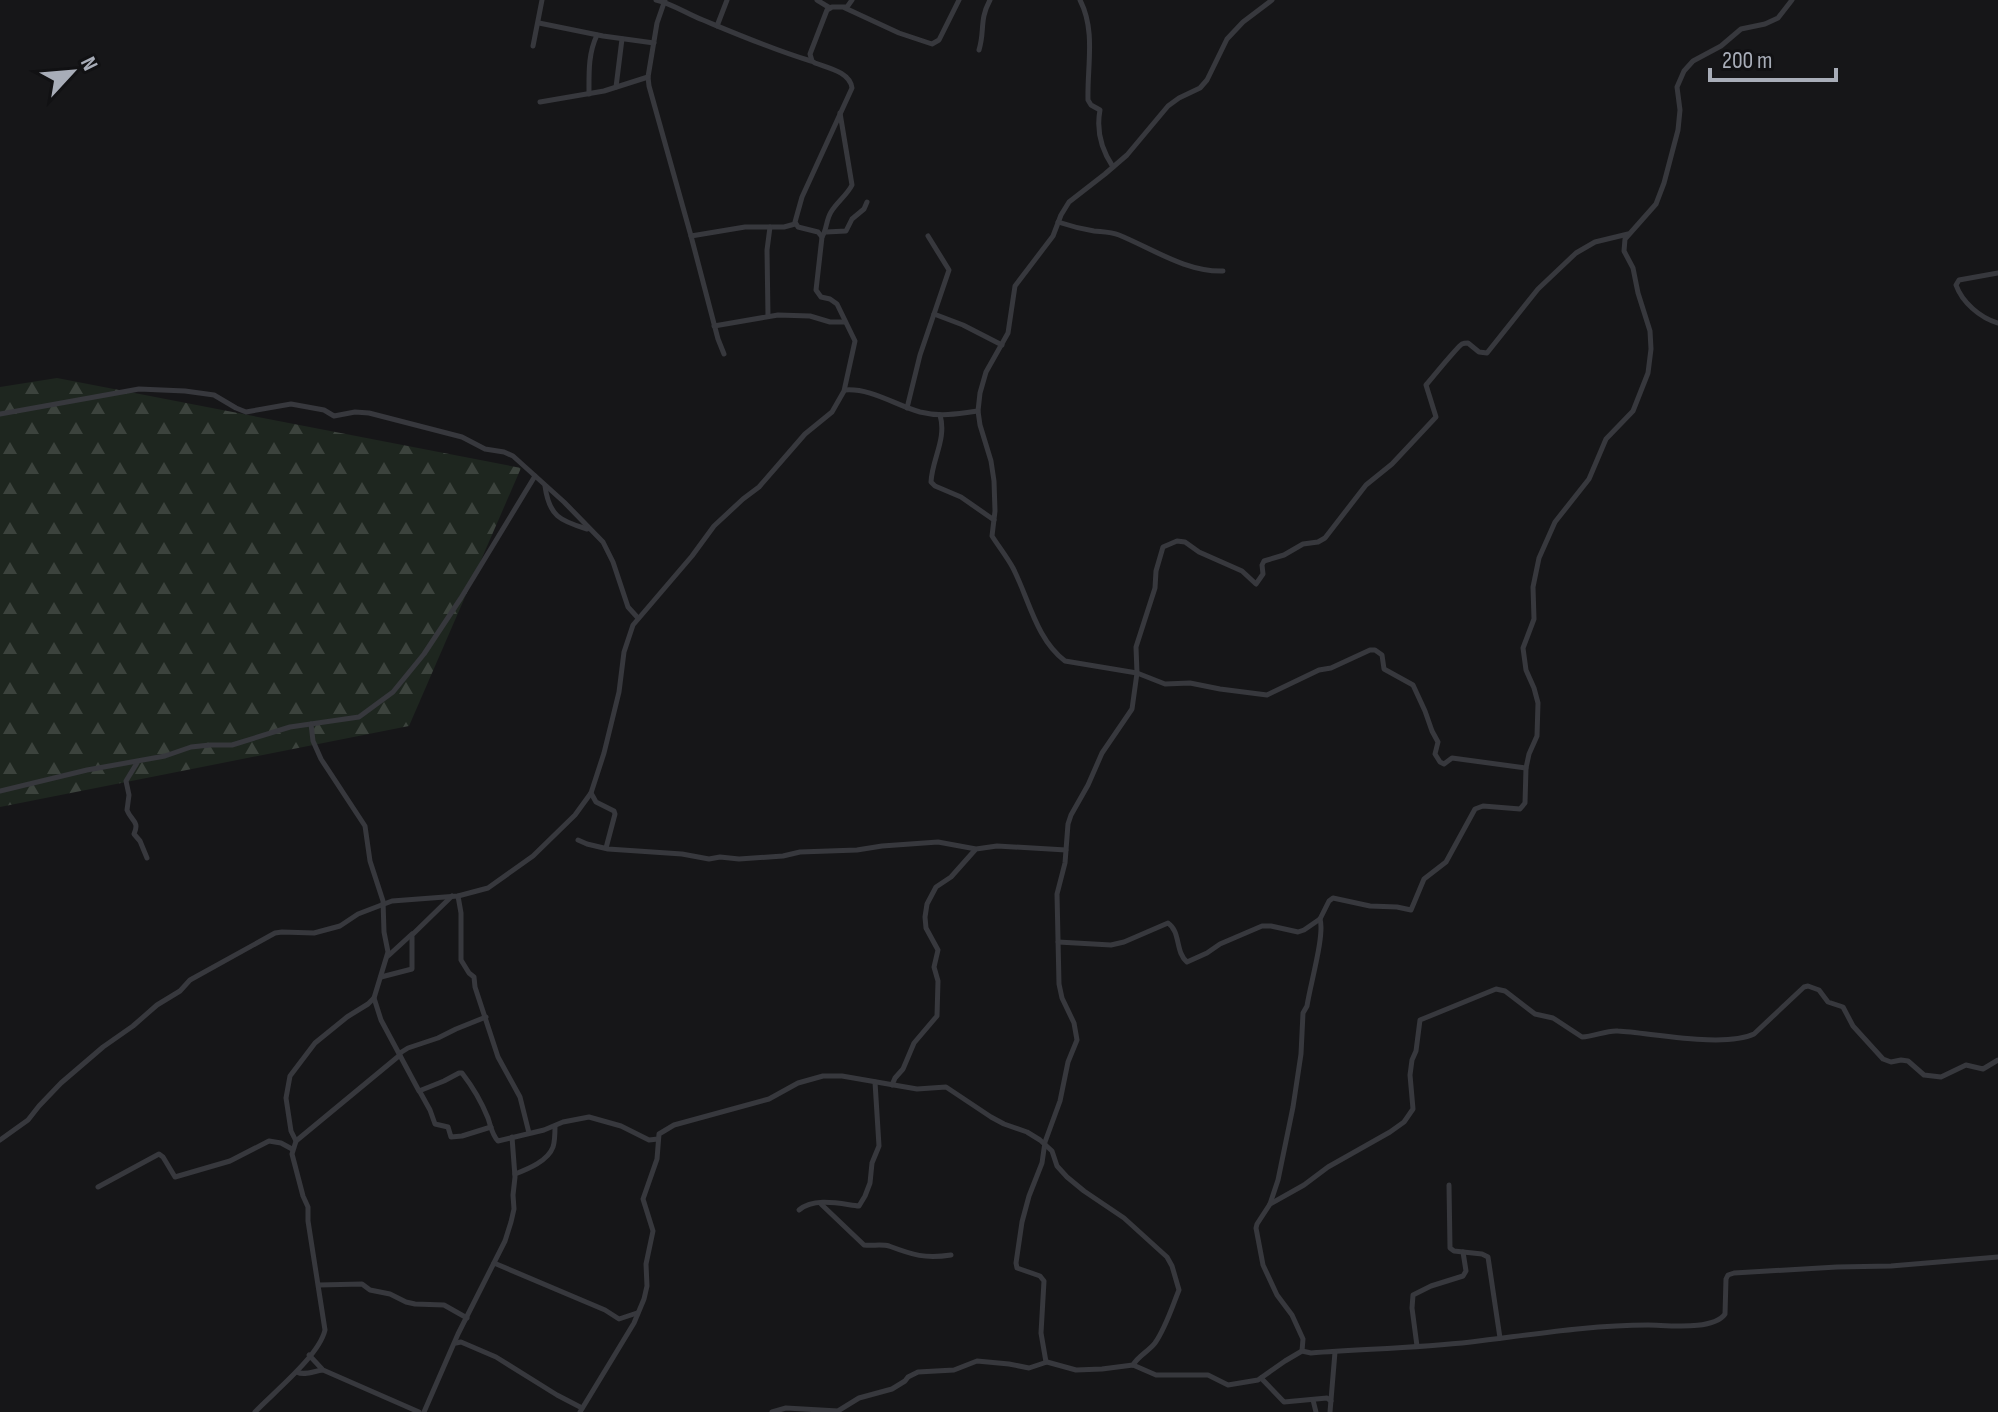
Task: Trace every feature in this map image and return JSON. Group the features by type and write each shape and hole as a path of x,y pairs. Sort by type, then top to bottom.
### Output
{"street":[{"path":"533,46 542,0"},
{"path":"656,0 665,1 742,37 812,61 850,78 852,88 802,197 795,224"},
{"path":"717,26 727,0"},
{"path":"817,0 830,8 850,5 852,0"},
{"path":"844,7 930,44 939,40 959,0"},
{"path":"979,50 982,21 990,0"},
{"path":"1080,0 1087,13 1090,30 1088,100 1100,110 1099,135 1113,167"},
{"path":"1272,0 1227,39 1203,86 1168,106 1131,150 1069,202 1047,245 1015,286 1008,333 983,379 978,411 994,481 992,536 1014,571 1042,632 1058,655 1070,663 1137,673 1165,684 1190,683 1267,695 1319,670 1375,650 1382,655 1384,669 1414,686 1438,742 1435,754 1440,762 1444,764 1452,758 1526,768"},
{"path":"1058,942 1111,945 1168,923 1173,927 1181,957 1187,962 1262,926 1301,932 1320,919 1333,898 1411,910 1424,879 1446,862 1475,809 1483,806 1520,809 1525,803 1526,768 1537,736 1538,708 1526,670 1523,648 1534,619 1533,587 1539,558 1555,522 1589,479 1606,439 1633,411 1648,373 1650,331 1633,268 1624,251 1625,239 1656,204 1664,183 1678,130 1680,110 1677,87 1684,71 1693,61 1721,46 1741,29 1778,18 1792,0"},
{"path":"665,1 657,23 648,77 650,93 724,354"},
{"path":"812,61 811,49 830,8"},
{"path":"539,23 654,43"},
{"path":"589,94 589,59 597,35"},
{"path":"616,87 622,39"},
{"path":"540,102 589,94 648,77"},
{"path":"0,1140 32,1116 61,1083 103,1047 180,991 190,980 272,935 282,932 314,933 340,926 358,914 398,900 455,896 488,888 533,856 569,822 591,793 617,700 628,638 638,618 714,526 759,487 805,434 832,412 845,390 854,339 837,304 821,297 816,290 829,215 852,185 840,112"},
{"path":"691,236 745,227 795,224 801,229 824,234 846,231 867,202"},
{"path":"1058,222 1115,234 1206,271 1223,271"},
{"path":"768,316 767,250 770,227"},
{"path":"1046,1362 1041,1333 1044,1281 1040,1276 1017,1268 1016,1263 1022,1222 1077,1040 1074,1023 1060,991 1057,894 1065,863 1071,815 1102,753 1132,709 1137,673 1136,647 1155,588 1156,571 1164,546 1177,541 1185,542 1199,552 1242,571 1256,584 1263,574 1264,561 1325,538 1366,485 1392,464 1436,417 1426,385 1460,346 1468,343 1479,352 1487,353 1538,289 1576,253 1595,242 1628,234"},
{"path":"907,408 920,355 949,269 928,236"},
{"path":"1998,273 1956,283 1959,293 1983,318 1998,323"},
{"path":"934,314 1002,345"},
{"path":"714,326 768,316 810,316 845,322"},
{"path":"0,414 139,389 185,391 214,395 246,412 291,404 324,410 334,416 369,413 462,437 485,449 507,453 591,530 605,545 626,604 638,618"},
{"path":"845,390 867,393 907,408 940,415 978,411"},
{"path":"940,415 942,434 931,482 961,497 994,521"},
{"path":"0,791 202,745 232,745 290,727 359,717 399,686 461,598 535,476"},
{"path":"545,485 557,517 591,530"},
{"path":"296,1141 290,1126 286,1098 290,1076 315,1043 374,998 388,956 383,904 370,861 365,826 321,759 313,741 311,724"},
{"path":"138,762 126,781 129,795 127,810 136,823 134,834 147,858"},
{"path":"591,793 596,802 615,814 606,848"},
{"path":"578,840 606,848 709,859 783,856 800,852 938,842 976,849 997,846 1066,850"},
{"path":"892,1085 914,1043 937,1016 938,981 934,967 938,950 926,931 927,904 936,887 951,877 976,849"},
{"path":"388,956 455,896"},
{"path":"455,896 461,913 461,960 474,977 498,1057 520,1097 529,1133"},
{"path":"1302,1351 1303,1339 1292,1315 1271,1284 1256,1226 1276,1189 1289,1131 1301,1054 1303,1013 1321,938 1320,919"},
{"path":"381,977 412,969 413,933"},
{"path":"1270,1204 1404,1122 1413,1109 1410,1075 1420,1020 1496,989 1505,991 1535,1014 1553,1018 1582,1037 1616,1031 1689,1039 1735,1039 1754,1034 1808,986 1819,990 1831,1004 1843,1007 1853,1026 1884,1060 1908,1061 1920,1073 1938,1077 1966,1065 1983,1069 1998,1060"},
{"path":"374,998 381,1020 435,1124 448,1127 451,1137 491,1127"},
{"path":"255,1412 297,1372 323,1338 325,1330 308,1207 293,1159 292,1149 296,1141 408,1048 486,1017"},
{"path":"420,1092 462,1073 498,1141 589,1117 621,1126 651,1141 658,1139"},
{"path":"458,1341 496,1357 581,1410 634,1323 645,1295 646,1264 653,1231 643,1199 657,1159 661,1132 674,1125 769,1099 808,1080 835,1075 917,1089 946,1087 991,1117 1027,1132 1045,1144 1067,1177 1124,1218 1167,1257 1179,1290 1158,1338 1133,1365"},
{"path":"799,1210 810,1203 859,1206 865,1196 879,1146 875,1082"},
{"path":"515,1174 534,1166 551,1152 555,1126"},
{"path":"309,1355 323,1370 422,1412 505,1241 514,1214 512,1137"},
{"path":"98,1187 159,1154 175,1177 230,1161 269,1141 292,1149"},
{"path":"1449,1185 1450,1248 1488,1257 1500,1338"},
{"path":"821,1204 864,1245 888,1246 899,1252 929,1258 951,1255"},
{"path":"1417,1346 1413,1296 1418,1291 1463,1276 1466,1271 1463,1252"},
{"path":"772,1412 786,1408 838,1411 859,1398 892,1389 918,1372 954,1370 977,1361 1029,1368 1046,1362 1076,1370 1133,1365 1156,1375 1208,1375 1228,1385 1254,1382 1302,1351 1382,1350 1574,1329 1642,1325 1680,1327 1716,1322 1725,1313 1726,1277 1734,1273 1891,1266 1998,1257"},
{"path":"494,1263 605,1310 619,1319 638,1313"},
{"path":"319,1285 362,1284 370,1290 415,1304 444,1305 467,1318"},
{"path":"1330,1412 1335,1352"},
{"path":"297,1372 323,1370"},
{"path":"1261,1378 1284,1402 1327,1398 1331,1401"},
{"path":"1313,1400 1316,1412"}],"green space":[{"path":"57,378 521,468 409,726 0,807 0,387"}]}
